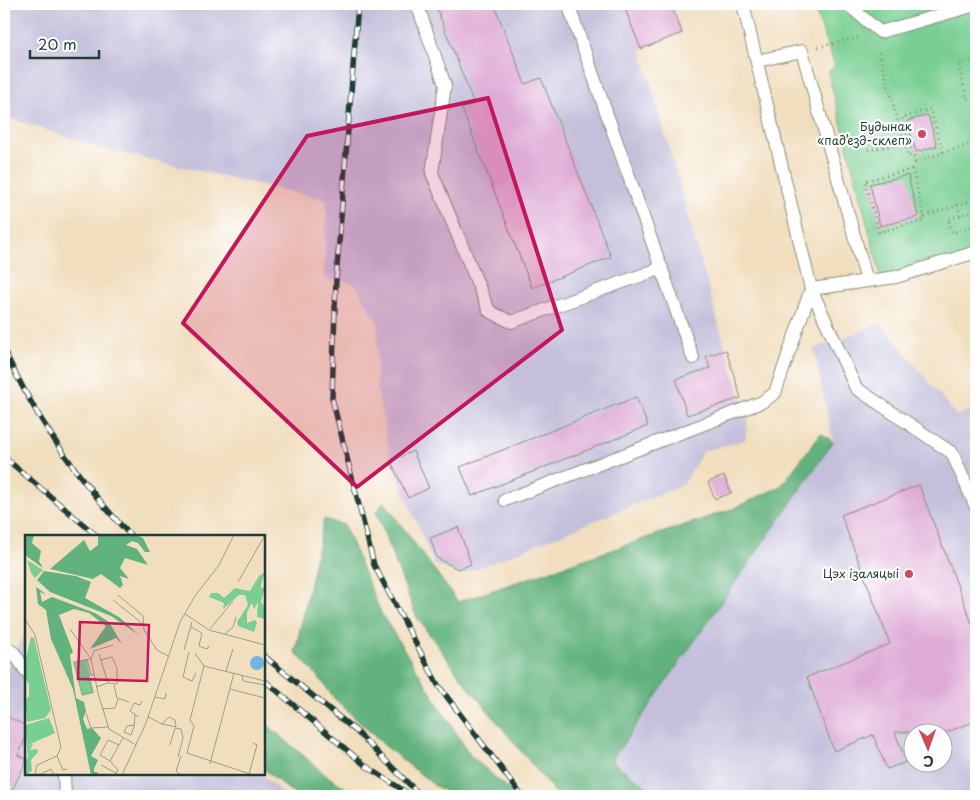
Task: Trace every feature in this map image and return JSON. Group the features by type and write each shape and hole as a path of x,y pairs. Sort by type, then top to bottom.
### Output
{"lane":[{"path":"417,4 444,85 432,173 489,311 511,322 662,268"},
{"path":"568,4 693,358"},
{"path":"743,4 811,289 856,388 952,454 976,508"},
{"path":"847,4 877,33 976,5"},
{"path":"756,61 802,51 867,281"},
{"path":"811,289 896,277 976,252"},
{"path":"505,500 762,402 775,393 811,289"},
{"path":"4,646 14,653 25,670"},
{"path":"64,775 67,794"}],"path":[{"path":"802,51 877,33 904,143 908,156 914,155"},
{"path":"976,60 958,64 967,99 976,98"},
{"path":"912,169 865,181 878,232 925,220 912,169 915,162 914,155 902,118 930,109 944,152"},
{"path":"915,162 976,142"},
{"path":"868,150 904,143"},
{"path":"924,216 976,199"},
{"path":"957,205 961,216"},
{"path":"972,212 976,225 953,233 948,219 972,212"}],"highlighted area":[{"path":"488,98 562,330 357,487 183,323 307,136"}],"shaded area":[{"path":"4,4 671,4 682,33 641,49 726,350 748,417 745,440 703,451 683,485 461,575 434,564 391,461 376,384 378,323 354,283 324,279 327,200 99,148 4,116"},
{"path":"881,323 957,416 976,407 976,796 659,796 611,762 833,442 814,349"},
{"path":"25,634 25,775 262,775 286,796 4,796 4,673"}],"green space":[{"path":"813,4 976,4 976,257 883,285 828,72 835,66"},
{"path":"821,433 833,442 611,761 659,796 558,796 462,679 416,616 376,512 384,502 458,602 735,508 781,486"},
{"path":"324,519 344,525 381,613 470,755 516,796 453,796 434,785 383,744 334,698 322,681 295,652"},
{"path":"265,723 327,776 359,796 296,796 265,770"}],"building":[{"path":"435,4 494,4 525,84 541,78 611,257 532,288 462,109 474,104"},
{"path":"623,4 671,4 682,33 641,49"},
{"name":"Будынак «падʼезд-склеп»","path":"928,115 937,146 916,152 907,121"},
{"path":"908,175 918,217 880,226 870,184"},
{"path":"726,350 741,398 687,415 676,379 710,368 706,356"},
{"path":"636,397 648,426 472,496 460,467"},
{"path":"413,451 429,488 408,498 391,461"},
{"path":"724,476 731,493 715,499 708,482"},
{"name":"Цэх ізаляцыі","path":"919,485 976,634 976,721 952,730 952,722 902,722 902,732 895,732 902,751 902,763 887,769 873,735 834,751 807,677 890,644 841,515"},
{"path":"458,527 471,564 458,569 437,558 430,538"},
{"path":"4,715 25,726 25,739 18,755 25,758 25,764 9,796 4,796"}],"railway":[{"path":"358,4 336,280 332,398 374,565 438,685 522,796"},
{"path":"4,350 30,400 60,448 76,471 130,535"},
{"path":"4,457 96,535"},
{"path":"265,657 356,731 421,796"},
{"path":"265,681 366,766 412,796"}],"place":[{"name":"Будынак «падʼезд-склеп»","path":"922,134"},
{"name":"Цэх ізаляцыі","path":"909,574"}]}
